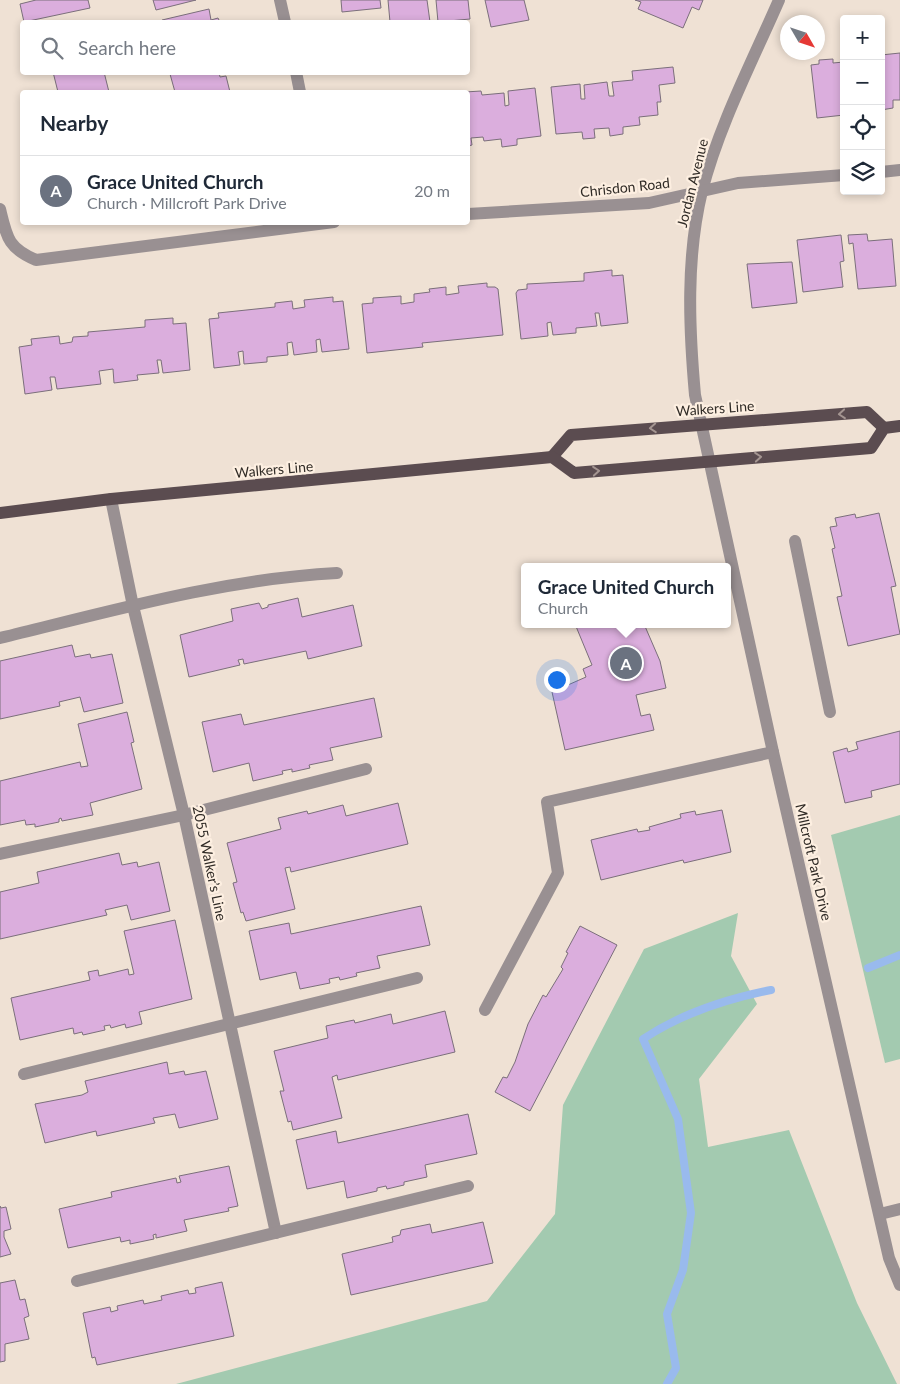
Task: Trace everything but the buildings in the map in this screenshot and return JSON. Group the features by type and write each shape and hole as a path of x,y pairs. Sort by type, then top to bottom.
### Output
{"main road":[{"name":"Walkers Line","path":"0,513 111,499 552,457 570,434 867,412 884,428"},
{"path":"552,457 574,473 871,448 884,428 900,426"}],"street":[{"path":"280,0 285,20"},
{"name":"Jordan Avenue","path":"706,444 695,395 690,338 693,240 702,191 717,141 779,0"},
{"path":"297,75 300,90"},
{"path":"885,172 900,170"},
{"name":"Chrisdon Road","path":"470,214 649,203 738,183 840,175"},
{"path":"0,209 6,234 18,252 36,260 313,225"},
{"name":"Millcroft Park Drive","path":"706,444 773,752 889,1258 900,1285"},
{"name":"2055 Walker’s Line","path":"111,499 133,606 184,815 276,1233"},
{"path":"795,541 830,712"},
{"path":"0,638 133,606 287,576 337,574"},
{"path":"485,1010 558,872 547,802 773,752"},
{"path":"0,854 184,815 366,769"},
{"path":"24,1074 417,978"},
{"path":"77,1281 468,1186"},
{"path":"880,1214 900,1209"}],"green space":[{"path":"900,815 900,1059 885,1063 831,835"},
{"path":"738,913 731,956 757,1004 699,1079 708,1147 789,1130 857,1303 897,1384 176,1384 487,1301 555,1214 563,1105 644,949"}],"waterway":[{"path":"868,968 900,955"},
{"path":"667,1384 676,1368 667,1314 683,1270 691,1213 678,1119 643,1039 689,1014 738,998 771,990"}],"place":[{"name":"Grace United Church","path":"626,663"}]}
